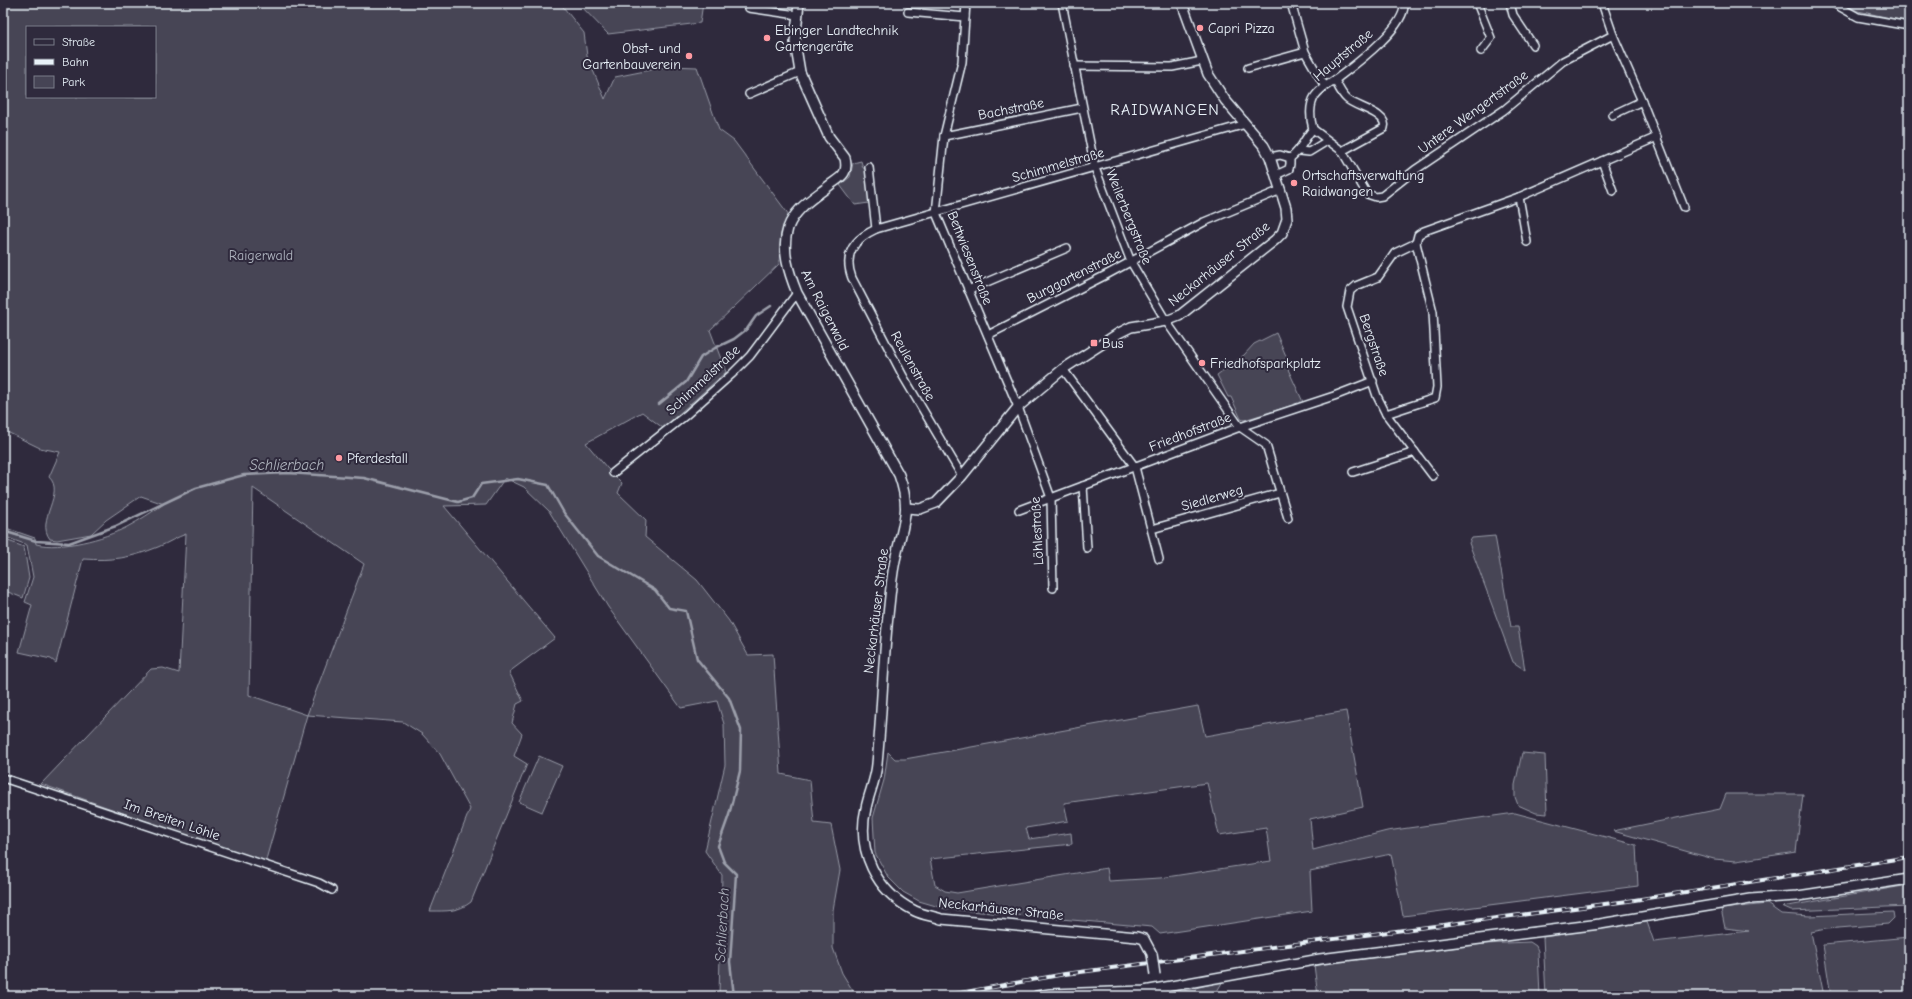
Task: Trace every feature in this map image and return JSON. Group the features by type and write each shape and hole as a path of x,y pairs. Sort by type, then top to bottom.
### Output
{"street":[{"name":"Am Raigerwald","path":"799,3 795,42 800,72 829,137 839,149 846,163 845,172 802,206 793,217 788,228 786,256 789,271 797,293 900,476 905,492 906,508"},
{"name":"Bettwiesenstraße","path":"966,3 962,62 944,136 936,213 1018,407"},
{"name":"Weilerbergstraße","path":"1062,3 1095,168 1131,262 1166,321 1240,427 1266,445 1288,518"},
{"name":"Neckarhäuser Straße","path":"1155,988 1152,954 1144,940 1137,936 941,919 916,912 893,897 878,881 865,851 864,824 866,807 877,766 880,701 888,607 892,574 906,508 920,509 936,503 962,476 1018,407 1063,369 1119,333 1137,326 1166,321 1179,316 1190,309 1279,237 1285,227 1287,219 1286,208 1270,157 1264,146 1225,100 1208,74 1182,3"},
{"path":"1291,3 1305,52 1324,86"},
{"name":"Hauptstraße","path":"1313,129 1311,117 1313,101 1324,86 1335,80 1356,64 1392,30 1401,18 1407,3"},
{"path":"1477,3 1491,38 1482,51"},
{"path":"1510,3 1513,15 1533,45"},
{"path":"1602,3 1613,35 1657,137 1684,207"},
{"path":"1833,3 1858,17 1909,26"},
{"path":"749,8 797,15"},
{"path":"908,12 965,17"},
{"name":"Untere Wengertstraße","path":"1313,129 1342,151 1367,194 1372,197 1382,196 1415,170 1504,110 1563,62 1613,35"},
{"path":"1248,68 1305,52"},
{"path":"1074,66 1172,67 1202,61"},
{"path":"749,94 800,72"},
{"path":"1335,80 1346,98 1375,113 1385,125 1384,128 1342,151"},
{"path":"1612,115 1642,101"},
{"name":"Bachstraße","path":"944,136 1082,108"},
{"name":"Schimmelstraße","path":"849,264 854,244 859,238 876,229 1246,124"},
{"path":"1300,151 1301,144 1313,129"},
{"path":"1386,414 1435,398 1436,388 1433,312 1416,243 1418,235 1424,230 1519,197 1657,137"},
{"path":"1290,158 1300,151 1309,152 1327,141"},
{"path":"1270,157 1280,155 1290,158"},
{"path":"1276,175 1289,169 1290,158"},
{"path":"1602,161 1613,191"},
{"path":"869,167 876,229"},
{"name":"Burggartenstraße","path":"988,335 1131,262 1204,222 1281,190"},
{"path":"1519,197 1528,242"},
{"name":"Bergstraße","path":"1416,243 1395,253 1378,277 1356,286 1350,291 1347,307 1377,396 1386,414 1433,476"},
{"path":"968,290 1067,248"},
{"name":"Reulenstraße","path":"849,264 852,278 895,362 962,476"},
{"name":"Schimmelstraße","path":"613,473 686,415 732,374 750,356 797,293"},
{"path":"1063,369 1135,467 1159,559"},
{"name":"Friedhofstraße","path":"1019,510 1240,427 1373,382"},
{"name":"Löhlestraße","path":"1018,407 1051,498 1053,588"},
{"path":"1353,472 1415,452"},
{"path":"1083,486 1087,548"},
{"name":"Siedlerweg","path":"1152,529 1280,493"},
{"name":"Im Breiten Löhle","path":"3,778 319,883 332,890"},
{"path":"1037,996 1050,994 1119,993 1144,991 1320,959 1600,924 1750,899 1798,896 1909,878"}],"green space":[{"name":"Raigerwald","path":"3,3 560,3 584,33 587,56 605,99 615,77 670,66 697,67 719,130 734,141 789,215 781,233 779,264 710,330 726,372 663,428 642,412 586,443 622,483 618,493 646,520 645,537 697,580 729,621 748,655 773,654 781,774 810,780 814,823 831,825 840,870 833,910 833,948 842,973 856,996 719,996 722,875 705,851 725,765 724,724 717,701 681,708 608,607 549,511 524,487 505,478 486,505 444,506 555,638 509,672 523,701 517,704 512,723 522,734 514,756 527,764 471,902 462,908 430,911 470,809 440,754 422,734 403,722 307,715 265,863 41,784 151,669 163,668 179,673 186,534 139,554 103,560 83,559 56,663 51,659 19,652 32,605 25,602 33,577 27,545 3,536 3,527 35,538 36,544 58,546 107,536 137,522 164,504 141,496 106,520 91,534 57,540 50,539 46,532 46,524 54,491 53,483 49,477 60,452 40,448 3,430","holes":["253,488 364,564 307,715 249,695"]},
{"path":"578,3 703,3 700,23 608,34"},
{"path":"1841,3 1909,3 1909,22 1858,11"},
{"path":"861,161 863,168 866,169 869,203 855,205 840,185 850,177 853,163"},
{"path":"1276,333 1290,365 1287,367 1303,402 1244,420 1241,419 1231,397 1228,397 1217,375 1244,355 1254,344"},
{"path":"1495,536 1511,627 1518,627 1525,670 1513,662 1469,543 1472,538"},
{"path":"3,539 24,547 29,578 23,598 3,590"},
{"path":"1198,706 1205,736 1346,711 1363,807 1310,819 1313,850 1387,831 1515,813 1636,845 1638,886 1403,916 1391,854 1310,871 1312,911 1160,934 1152,927 946,909 919,901 903,892 888,877 875,853 873,818 884,780 888,752 895,759 905,759","holes":["1207,783 1219,835 1266,828 1271,861 1160,878 1109,881 1107,868 957,893 945,891 935,885 930,859 1072,844 1071,833 1029,839 1026,828 1068,821 1064,803"]},
{"path":"1522,753 1545,755 1547,814 1536,813 1518,805 1515,797 1515,785"},
{"path":"539,756 562,766 542,812 519,802"},
{"path":"1726,794 1803,794 1796,852 1736,861 1714,859 1613,831 1720,809"},
{"path":"1909,885 1909,906 1791,911 1782,907"},
{"path":"1767,904 1781,914 1810,916 1893,912 1894,918 1888,924 1826,929 1811,932 1824,996 1653,996 1652,994 1638,996 1546,996 1543,937 1647,922 1654,942 1749,931 1725,928 1721,909"},
{"path":"1909,937 1909,996 1831,996 1823,945"},
{"path":"1530,942 1536,946 1538,951 1540,996 1318,996 1314,965 1483,944"},
{"path":"1223,981 1216,993 1210,996 1164,996"}],"waterway":[{"path":"659,404 686,382 701,357 734,339 747,329 756,316 771,306"},
{"name":"Schlierbach","path":"3,531 36,541 69,543 116,526 196,488 244,475 288,473 364,478 458,502 472,498 481,484 518,479 548,485 564,513 598,556 655,590 669,608 686,611 697,659 729,698 741,730 740,771 729,815 718,846 724,862 736,874 730,962 734,996"}],"railway":[{"path":"944,996 1065,974 1628,901 1909,857"}],"place":[{"name":"Capri Pizza","path":"1200,28"},
{"name":"Ebinger Landtechnik Gartengeräte","path":"767,38"},
{"name":"Obst- und Gartenbauverein","path":"689,56"},
{"name":"Ortschaftsverwaltung Raidwangen","path":"1294,183"},
{"name":"Bus","path":"1094,343"},
{"name":"Friedhofsparkplatz","path":"1202,363"},
{"name":"Pferdestall","path":"339,458"}],"district":[{"name":"RAIDWANGEN","path":"1165,110"}]}
